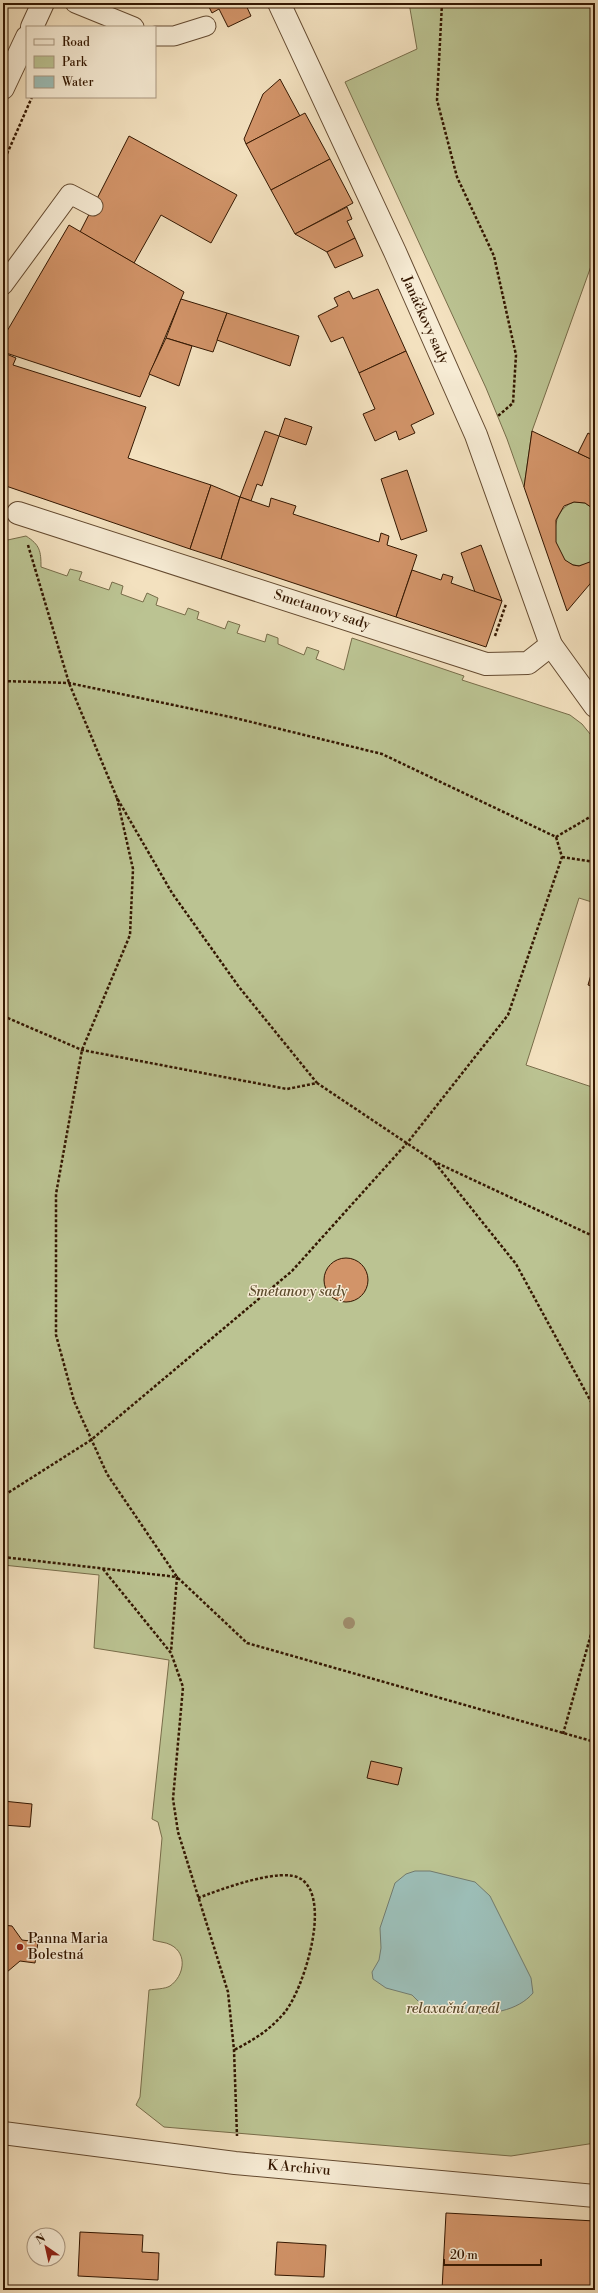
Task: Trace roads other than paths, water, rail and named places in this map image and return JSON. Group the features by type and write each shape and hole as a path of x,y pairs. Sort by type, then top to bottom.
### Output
{"street":[{"path":"32,26 43,3"},
{"name":"Janáčkovy sady","path":"279,3 395,252 476,435 551,645"},
{"path":"3,88 26,39"},
{"name":"Smetanovy sady","path":"18,513 486,664 528,663 551,645"},
{"path":"551,645 595,706"},
{"name":"K Archivu","path":"3,2133 235,2162 595,2196"}],"lane":[{"path":"75,3 132,26"},
{"path":"156,36 174,36 206,26"},
{"path":"3,285 70,194 93,206"}],"water":[{"path":"415,1871 430,1871 475,1882 490,1896 531,1978 533,1993 527,1999 502,2011 474,2013 447,2007 430,2013 412,1995 386,1988 373,1979 372,1972 379,1960 381,1948 380,1928 395,1883 406,1874"}],"place":[{"name":"Panna Maria Bolestná","path":"20,1947"}],"park label":[{"name":"relaxační areál","path":"453,2009"}]}
